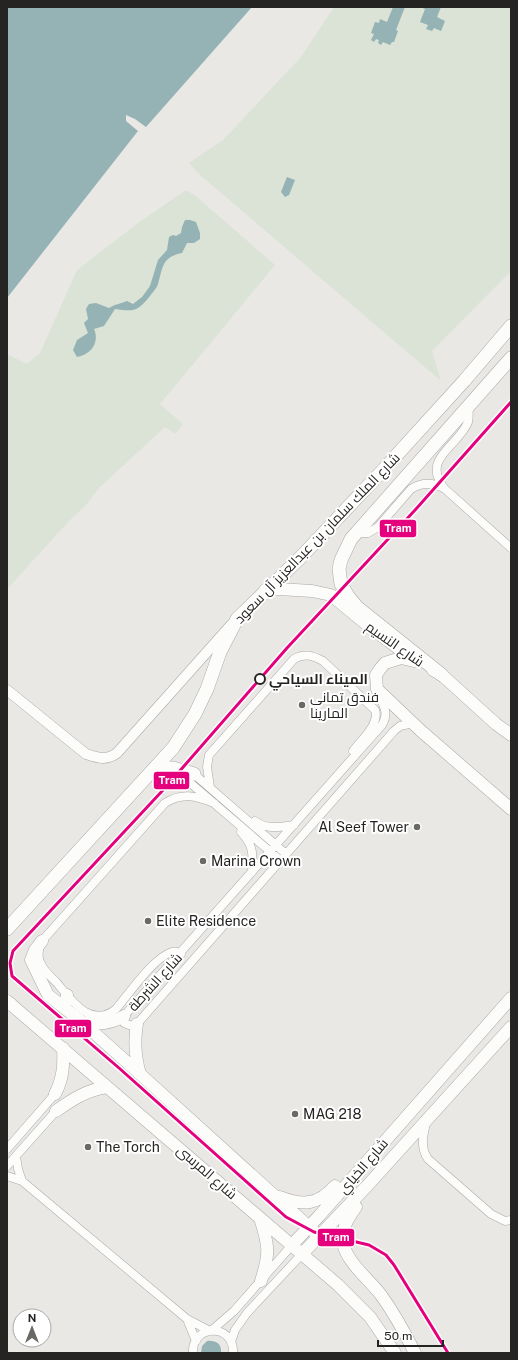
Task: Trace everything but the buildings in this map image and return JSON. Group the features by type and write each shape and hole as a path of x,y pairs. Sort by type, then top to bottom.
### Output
{"main road":[{"name":"شارع الملك سلمان بن عبدالعزيز آل سعود","path":"7,929 156,768 177,743 195,714 207,689 220,652 237,619 265,590 301,557 384,469 464,381 511,326"},
{"name":"شارع الملك سلمان بن عبدالعزيز آل سعود","path":"442,675 357,607 341,584 339,569 341,560 353,536 511,358"},
{"name":"شارع النسيم","path":"265,590 279,589 312,591 331,595 376,632 416,661 442,675 496,724 511,735"},
{"path":"416,661 401,658 385,663 376,675 377,689 413,723 511,809"},
{"path":"156,768 173,768 194,774"},
{"name":"شارع المرسى","path":"42,941 35,950 31,960 48,995 82,1022 319,1236"},
{"path":"64,1008 67,995"},
{"name":"شارع الخياي","path":"292,1245 511,998"},
{"name":"شارع المرسى","path":"8,1003 292,1245 357,1303 381,1332 395,1353"},
{"path":"82,1022 103,1024 116,1021 124,1016"},
{"path":"137,1024 135,1052 140,1074"},
{"name":"شارع الخياي","path":"302,1254 426,1122 511,1027"},
{"path":"55,1094 62,1075 62,1048"},
{"path":"56,1111 82,1094 93,1089 107,1087"},
{"path":"276,1196 302,1203 319,1200 329,1193 358,1163 373,1155"},
{"path":"367,1186 362,1198 345,1224 343,1236 345,1248 350,1259 383,1298 407,1336 415,1353"},
{"path":"259,1217 267,1239 268,1252 267,1263 261,1281"}],"street":[{"path":"468,407 468,422 442,455 437,466 438,479 445,489 511,548"},
{"path":"353,536 368,532 378,527 411,489 416,486 422,484 434,484 445,489"},
{"path":"7,690 86,754 100,759 109,758 117,753 237,619"},
{"path":"210,787 207,767 209,755 294,659 300,655 316,657 322,661 376,710 376,722 353,751 351,760"},
{"name":"شارع الشرطة","path":"377,689 386,711 384,721 181,954 124,1016 124,1023 132,1026 137,1024 394,731 400,726 413,723"},
{"path":"280,860 188,781 190,777 194,774 286,854"},
{"path":"181,954 172,952 159,959 116,1009 108,1014 98,1016 89,1014 81,1009 67,995 40,962 38,953 42,941 165,803 177,796 187,795 196,796 214,803"},
{"path":"231,805 242,810 256,822 266,826 279,827 294,825"},
{"path":"232,819 251,845 253,853 252,872"},
{"path":"7,1149 55,1094"},
{"path":"7,1166 56,1111"},
{"path":"426,1122 422,1146 428,1159 491,1214 505,1221 511,1220"},
{"path":"16,1156 22,1181"},
{"path":"7,1176 22,1181 188,1319 211,1331 226,1334 232,1342 233,1353"},
{"name":"شارع الخياي","path":"196,1341 203,1333 211,1331 231,1314 292,1245"},
{"name":"شارع الخياي","path":"232,1342 238,1325 247,1313 302,1254"},
{"path":"188,1319 196,1341 193,1353"}],"shaded area":[{"path":"334,7 511,7 511,271 432,351 441,381 199,174 189,163 223,140 301,57"},
{"path":"186,190 197,197 275,265 160,404 183,424 175,434 165,427 99,488 86,505 69,521 7,589 7,354 27,364 40,353 77,270 138,223"}],"water":[{"path":"7,7 252,7 146,127 135,119 126,115 126,121 138,131 7,298"},
{"path":"393,7 405,7 396,30 398,31 394,42 390,45 383,42 381,45 378,43 379,40 376,39 374,42 371,40 374,34 371,33 375,22 379,23 380,19 387,22"},
{"path":"420,7 441,7 437,17 445,21 441,31 434,28 432,31 426,29 428,25 420,22 425,9"},
{"path":"287,177 295,180 289,195 285,197 281,192"},
{"path":"185,220 196,222 200,233 200,239 194,243 187,243 182,253 167,260 164,264 157,287 142,305 131,310 115,309 104,326 94,329 96,339 93,347 86,354 77,357 73,350 77,340 88,333 84,323 88,319 86,309 89,304 96,303 109,308 127,301 133,304 142,297 150,286 158,260 167,250 169,237 173,235 176,236 181,233"},
{"path":"207,1341 218,1343 221,1353 201,1353 202,1346"}],"transit line":[{"name":"Tram","path":"448,1353 394,1265 386,1255 369,1245 314,1232 286,1217 119,1068 12,976 10,963 13,951 164,789 287,648 416,509 511,402"}],"place":[{"name":"الميناء السياحي","path":"260,679"},
{"name":"فندق تماني المارينا","path":"302,705"},
{"name":"Al Seef Tower","path":"417,827"},
{"name":"Marina Crown","path":"203,861"},
{"name":"Elite Residence","path":"148,921"},
{"name":"MAG 218","path":"295,1114"},
{"name":"The Torch","path":"88,1147"}]}
